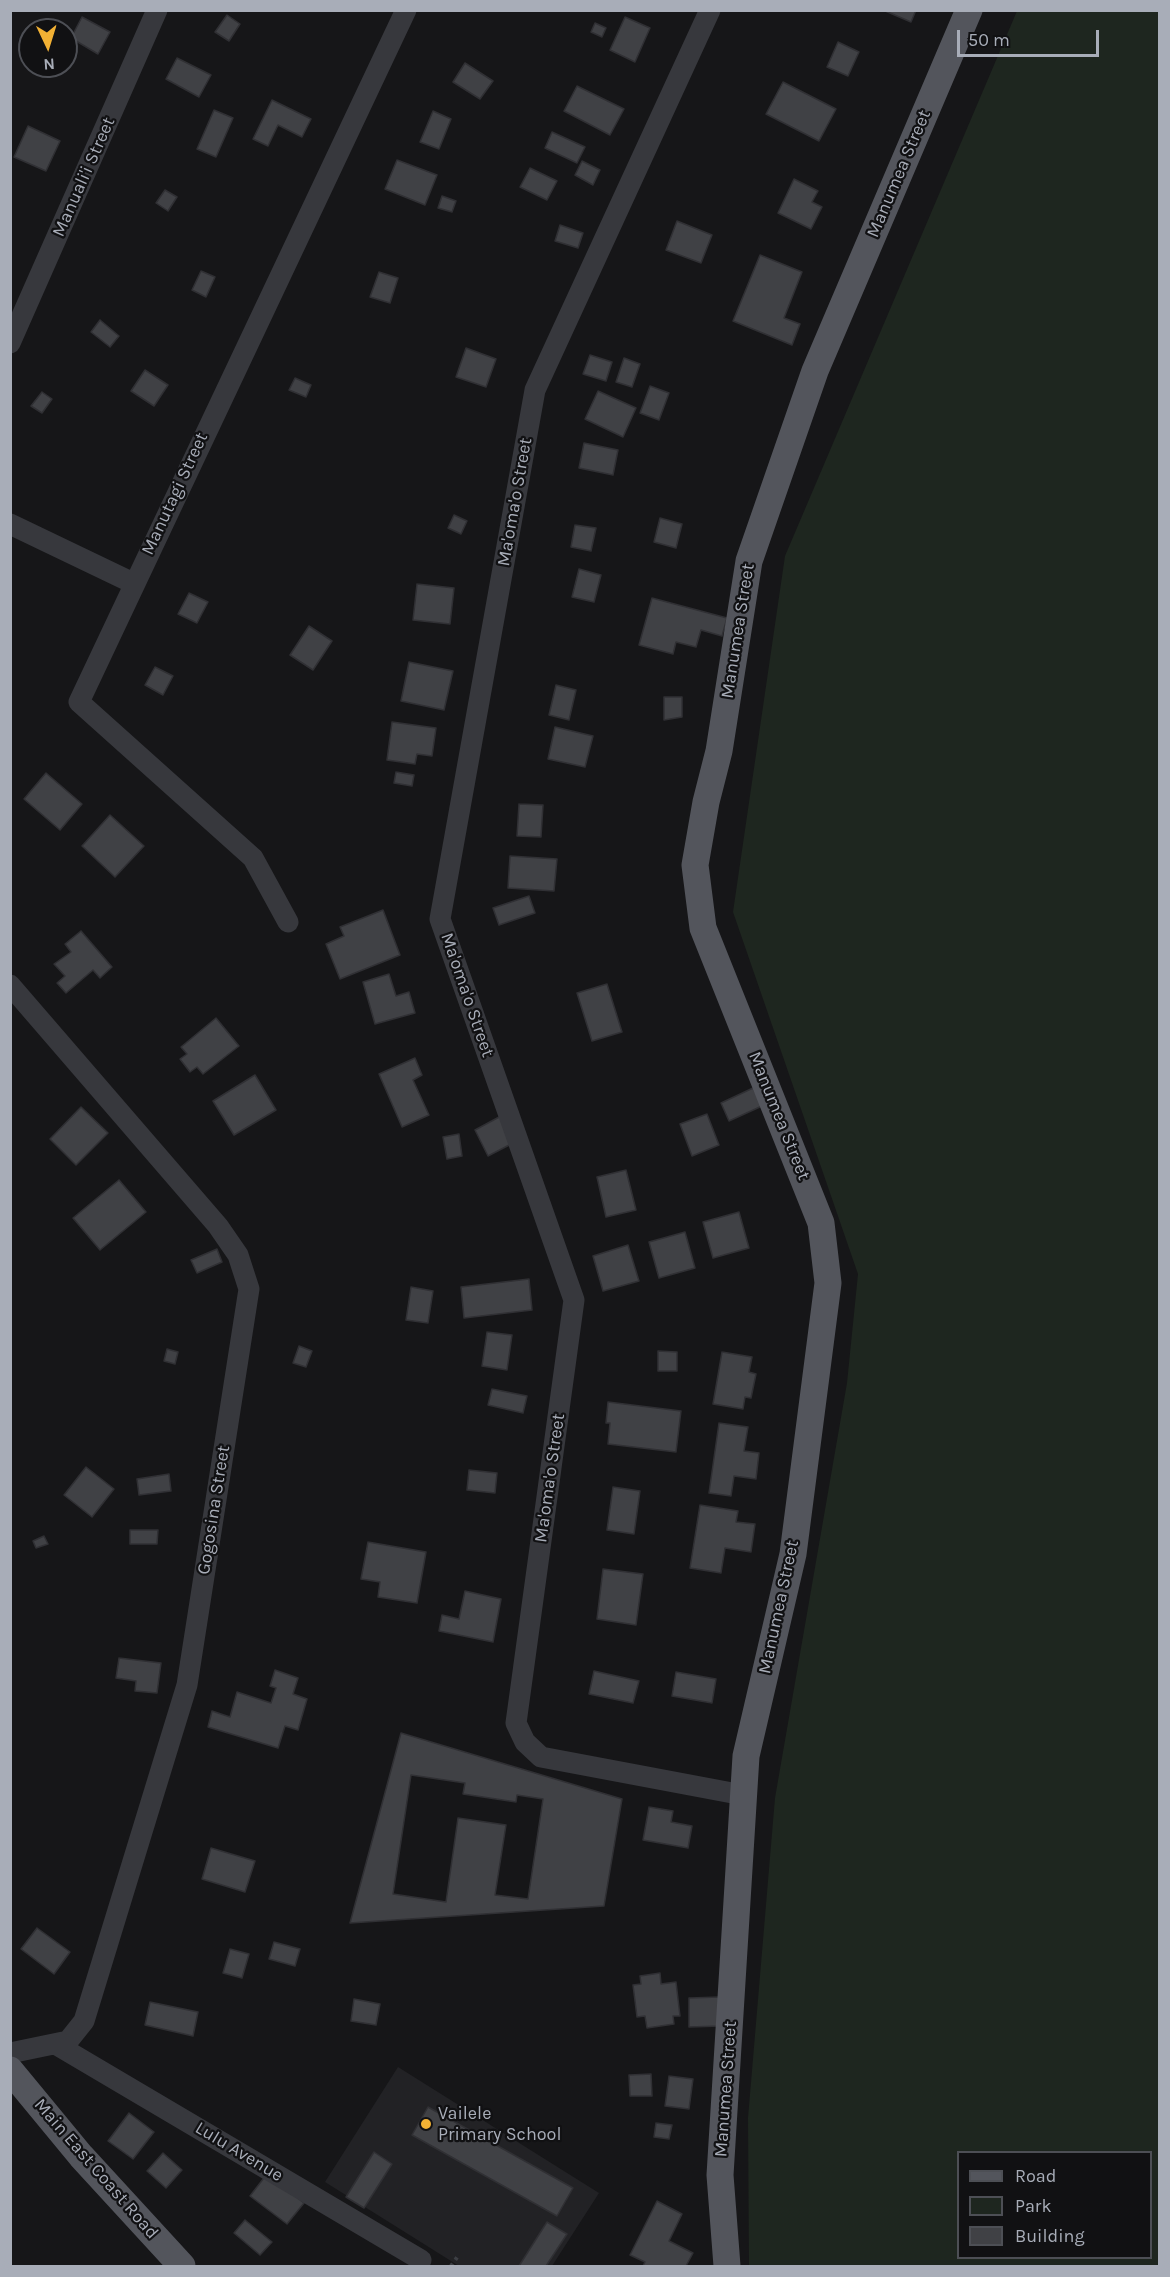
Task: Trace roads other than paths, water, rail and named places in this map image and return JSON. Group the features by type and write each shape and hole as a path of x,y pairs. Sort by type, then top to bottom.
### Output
{"main road":[{"name":"Manumea Street","path":"727,2266 720,2175 746,1756 793,1554 828,1283 822,1223 703,928 695,865 706,802 719,751 749,561 814,371 969,10"},
{"name":"Main East Coast Road","path":"10,2070 81,2156 182,2266"}],"street":[{"name":"Manuali'i Street","path":"10,343 157,10"},
{"name":"Manutagi Street","path":"288,922 253,858 79,702 133,583 406,10"},
{"name":"Ma'oma'o Street","path":"710,10 535,390 440,919 574,1300 516,1723 525,1742 541,1757 743,1795"},
{"path":"10,524 133,583"},
{"name":"Gogosina Street","path":"10,985 218,1226 238,1255 249,1289 187,1685 84,2021 68,2041 57,2045"},
{"path":"10,2053 27,2048 57,2045"},
{"name":"Lulu Avenue","path":"57,2045 421,2260"}],"place":[{"name":"Vailele Primary School","path":"426,2124"}]}
